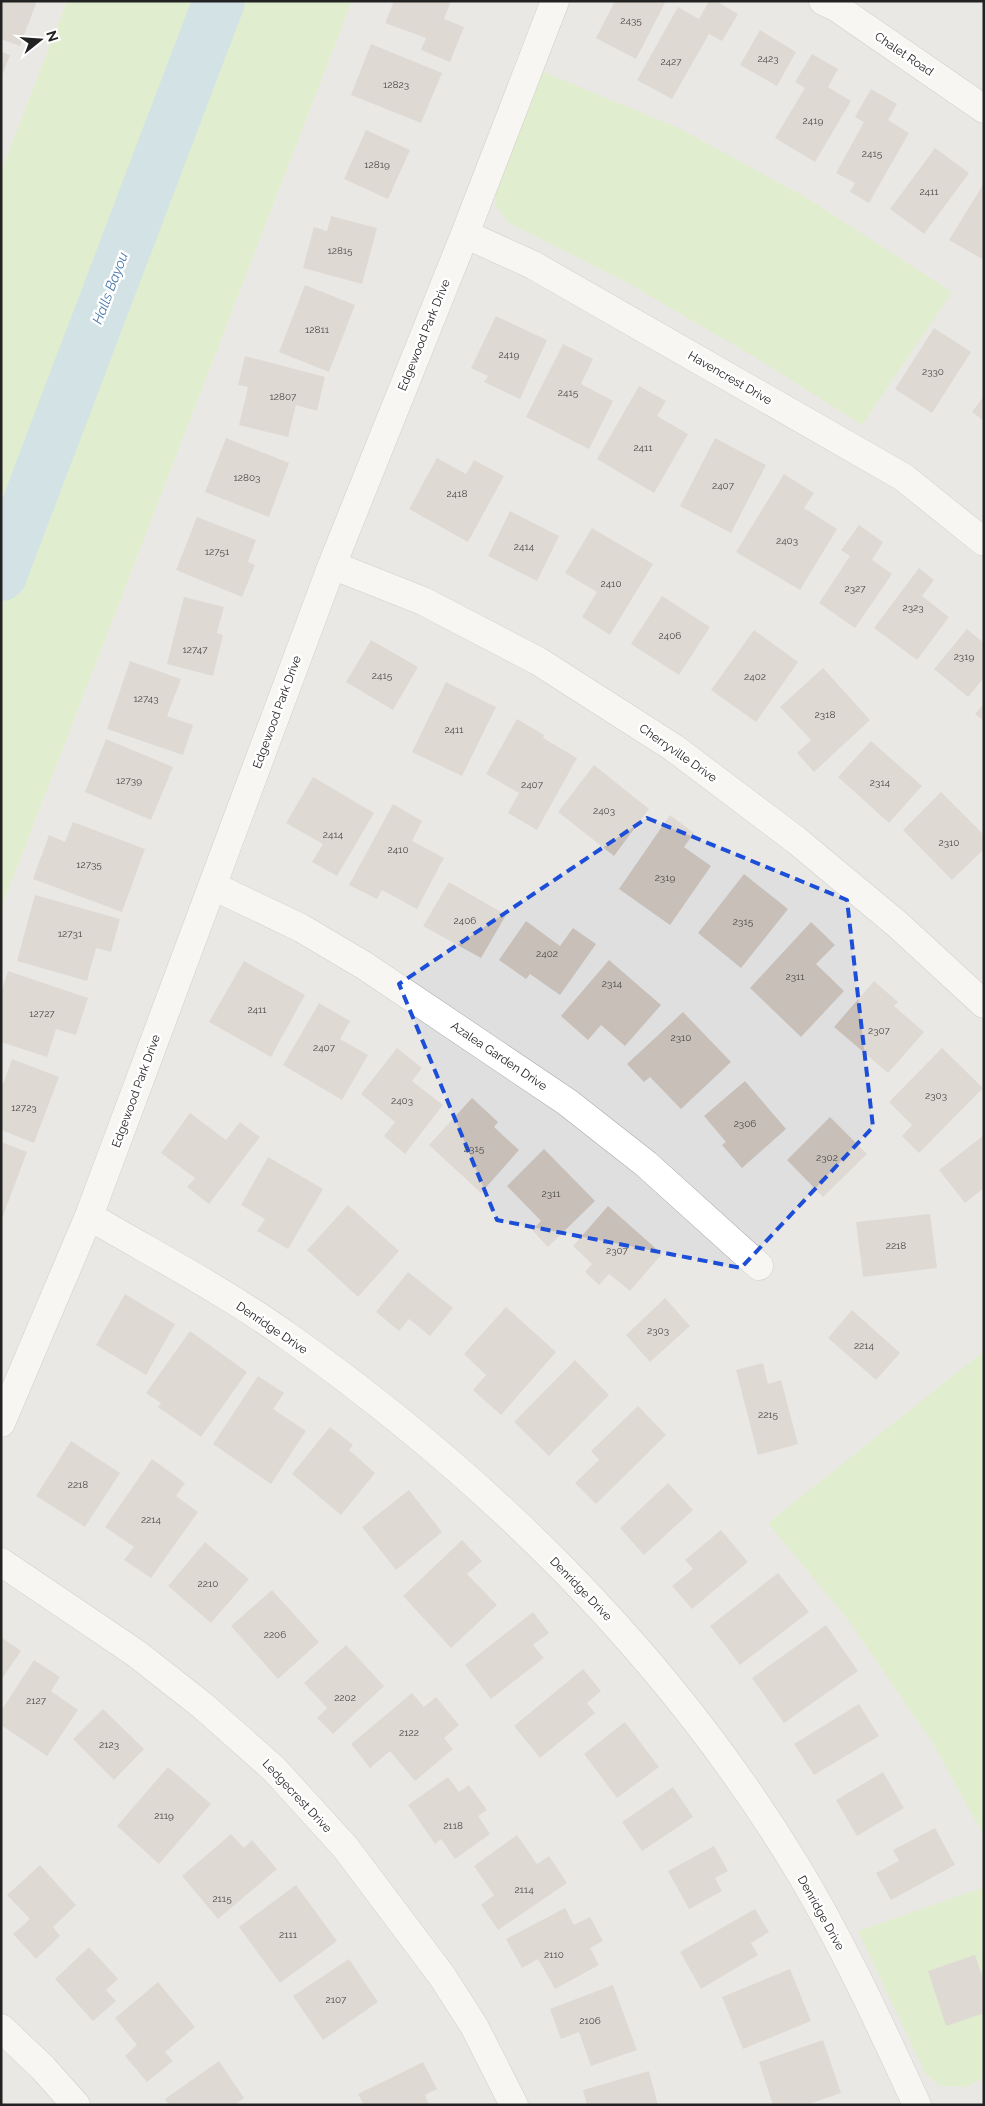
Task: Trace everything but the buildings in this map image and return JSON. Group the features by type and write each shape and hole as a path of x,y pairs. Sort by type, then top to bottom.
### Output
{"street":[{"name":"Edgewood Park Drive","path":"1,1423 89,1216 332,565 465,234 555,1"},
{"name":"Chalet Road","path":"823,1 836,7 984,108"},
{"name":"Havencrest Drive","path":"465,234 533,265 903,477 984,542"},
{"name":"Cherryville Drive","path":"332,565 422,601 538,661 674,748 811,852 897,924 984,1004"},
{"name":"Azalea Garden Drive","path":"213,886 301,928 365,966 559,1096 646,1164 759,1266"},
{"name":"Denridge Drive","path":"89,1216 236,1302 285,1334 370,1397 478,1488 563,1568 595,1602 683,1705 734,1771 793,1862 847,1959 917,2105"},
{"name":"Ledgecrest Drive","path":"1,1562 137,1654 203,1706 274,1769 345,1848 442,1976 474,2026 514,2105"},
{"path":"1,2028 43,2068 76,2105"}],"highlighted area":[{"path":"647,818 847,900 873,1127 741,1268 497,1220 399,984"}],"shaded area":[{"path":"1,1 67,1 1,171"},
{"path":"352,1 984,1 984,2105 1,2105 1,909"}],"green space":[{"path":"67,1 352,1 1,909 1,171"},
{"path":"539,70 679,128 807,198 952,292 862,425 756,358 624,281 509,223 496,207 496,190"},
{"path":"984,1351 984,1836 932,1742 848,1620 768,1523"},
{"path":"984,1887 984,2078 966,2087 940,2086 925,2073 858,1931"}],"waterway":[{"name":"Halls Bayou","path":"1,575 219,1"}]}
